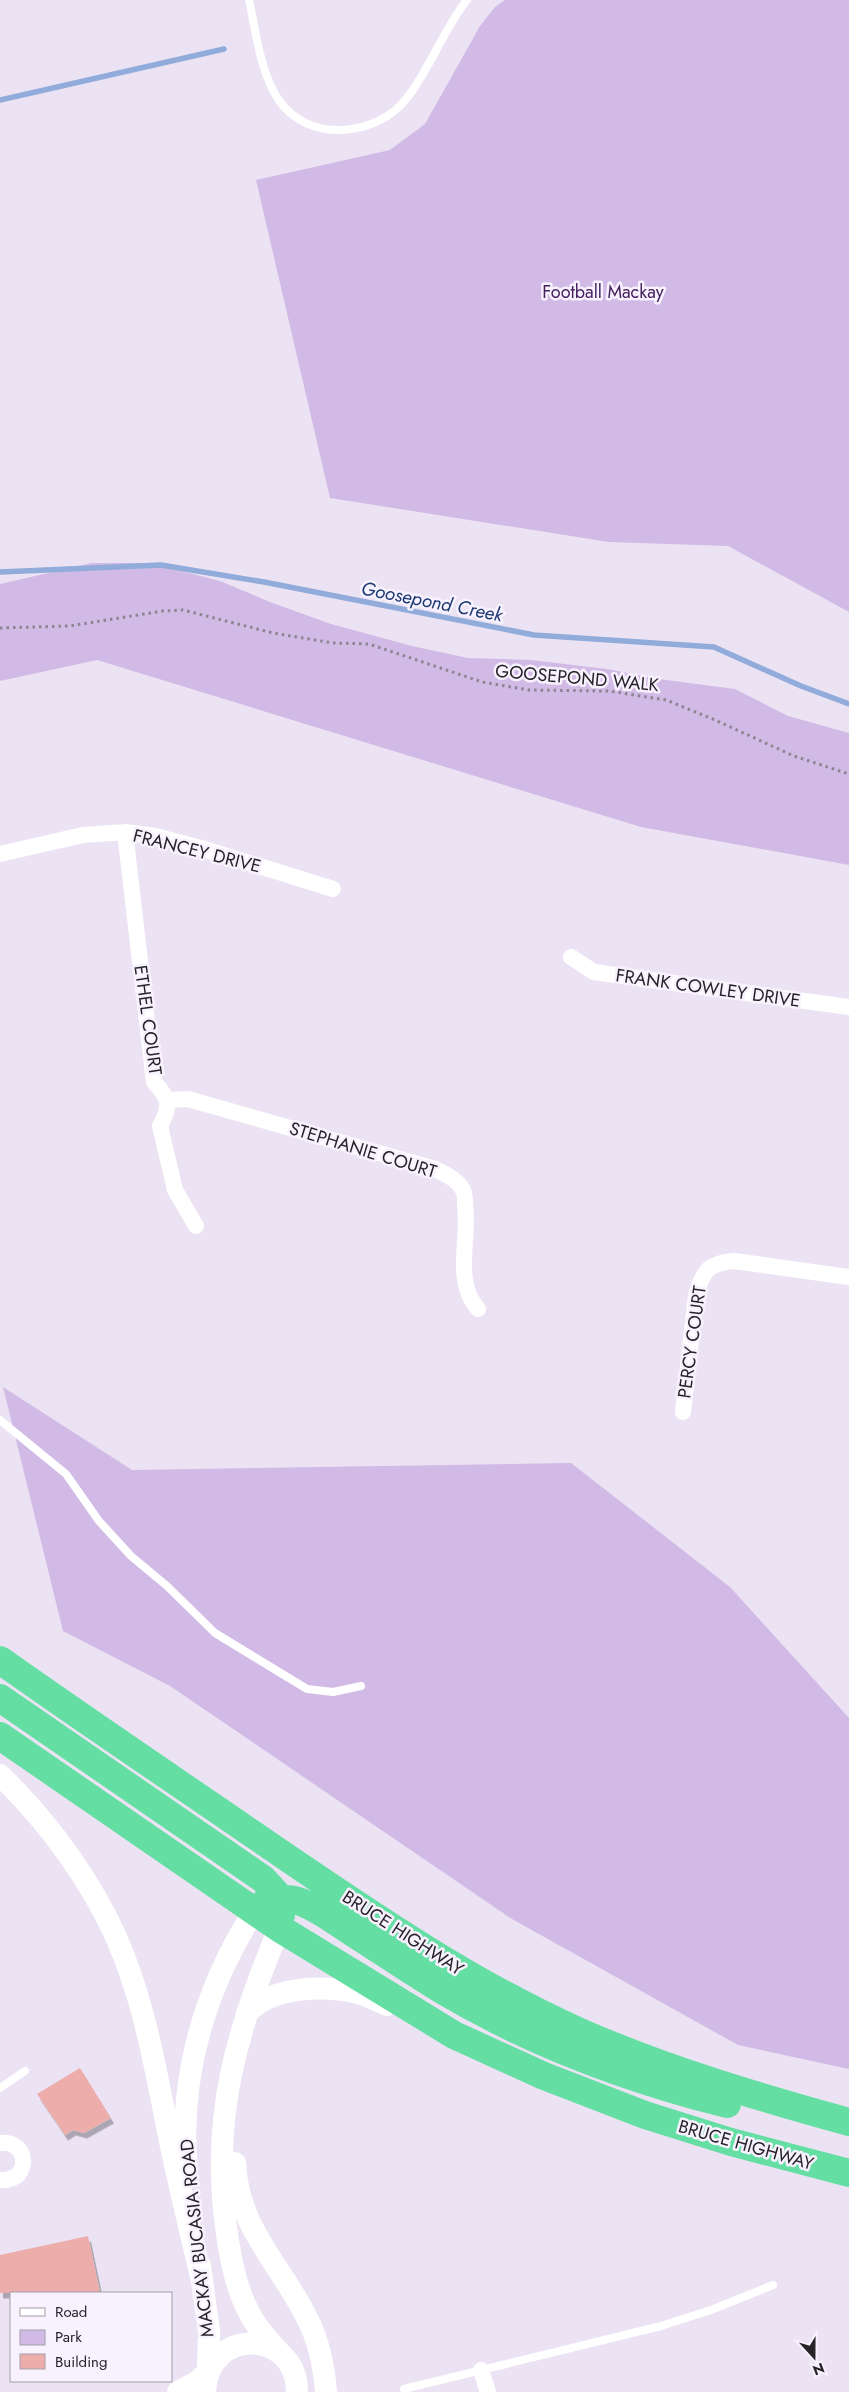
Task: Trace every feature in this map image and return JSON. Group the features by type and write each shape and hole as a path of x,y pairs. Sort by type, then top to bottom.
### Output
{"highway":[{"name":"BRUCE HIGHWAY","path":"0,1660 322,1880 446,1962 496,1990 580,2032 666,2066 780,2103 849,2122"},
{"path":"0,1698 257,1874 269,1884 267,1905 292,1899 311,1907 449,1994 496,2019 585,2060 683,2093 849,2132"},
{"name":"BRUCE HIGHWAY","path":"0,1736 267,1905 279,1928 373,1988 454,2035 544,2076 645,2115 731,2142 849,2173"}],"main road":[{"path":"0,1775 32,1808 66,1851 103,1911 127,1963 153,2047 174,2163 202,2281"},
{"name":"MACKAY BUCASIA ROAD","path":"207,2378 209,2331 186,2148 186,2116 191,2069 202,2020 230,1952 267,1905"},
{"name":"MACKAY BUCASIA ROAD","path":"279,1928 246,2018 226,2093 222,2134 225,2217 233,2266 245,2304 259,2328 291,2366 297,2389"},
{"path":"326,2392 322,2357 312,2328 253,2231 237,2186 236,2138 246,2018 260,2002 280,1993 338,1990 366,1995 454,2035"},
{"path":"178,2392 207,2378 226,2351 241,2344 265,2345 286,2359"}],"street":[{"name":"FRANCEY DRIVE","path":"0,854 84,835 125,832 155,836 201,848 333,889"},
{"name":"ETHEL COURT","path":"125,832 154,1082 168,1100"},
{"name":"FRANK COWLEY DRIVE","path":"571,957 594,972 849,1007"},
{"name":"STEPHANIE COURT","path":"168,1100 188,1099 435,1169 455,1180 464,1191 467,1214 464,1270 467,1294 478,1309"},
{"path":"168,1100 167,1113 160,1126 175,1190 196,1226"},
{"name":"PERCY COURT","path":"683,1412 696,1294 704,1262 734,1261 849,1277"},
{"path":"0,2143 10,2143 17,2147 22,2152 24,2162 17,2176 7,2180 0,2180"},
{"path":"481,2370 488,2392"}],"lane":[{"path":"249,0 263,62 279,99 295,116 318,128 338,131 361,128 383,119 406,100 425,71 454,16 466,0"},
{"path":"0,1420 66,1474 99,1521 131,1556 167,1586 214,1633 307,1689 333,1692 361,1686"},
{"path":"0,2088 25,2071"},
{"path":"404,2389 661,2326 711,2310 773,2285"}],"path":[{"name":"GOOSEPOND WALK","path":"0,628 70,626 164,610 183,610 273,633 333,642 368,644 482,682 529,690 609,691 666,700 794,756 849,774"}],"green space":[{"name":"Football Mackay","path":"505,0 849,0 849,612 728,546 609,542 330,498 256,180 390,150 425,124 480,26 495,7"},
{"path":"92,563 150,563 220,581 270,602 331,624 412,646 468,658 531,660 607,669 658,679 735,689 788,716 849,733 849,865 641,827 97,660 0,681 0,584"},
{"path":"3,1387 132,1470 571,1463 730,1587 849,1718 849,2069 738,2045 512,1919 170,1686 63,1631"}],"building":[{"path":"80,2068 111,2118 84,2133 73,2130 65,2135 37,2094"},
{"path":"88,2236 100,2292 0,2293 0,2255"}],"waterway":[{"path":"0,100 224,49"},
{"name":"Goosepond Creek","path":"0,572 161,565 264,582 534,635 714,647 801,686 849,704"}]}
